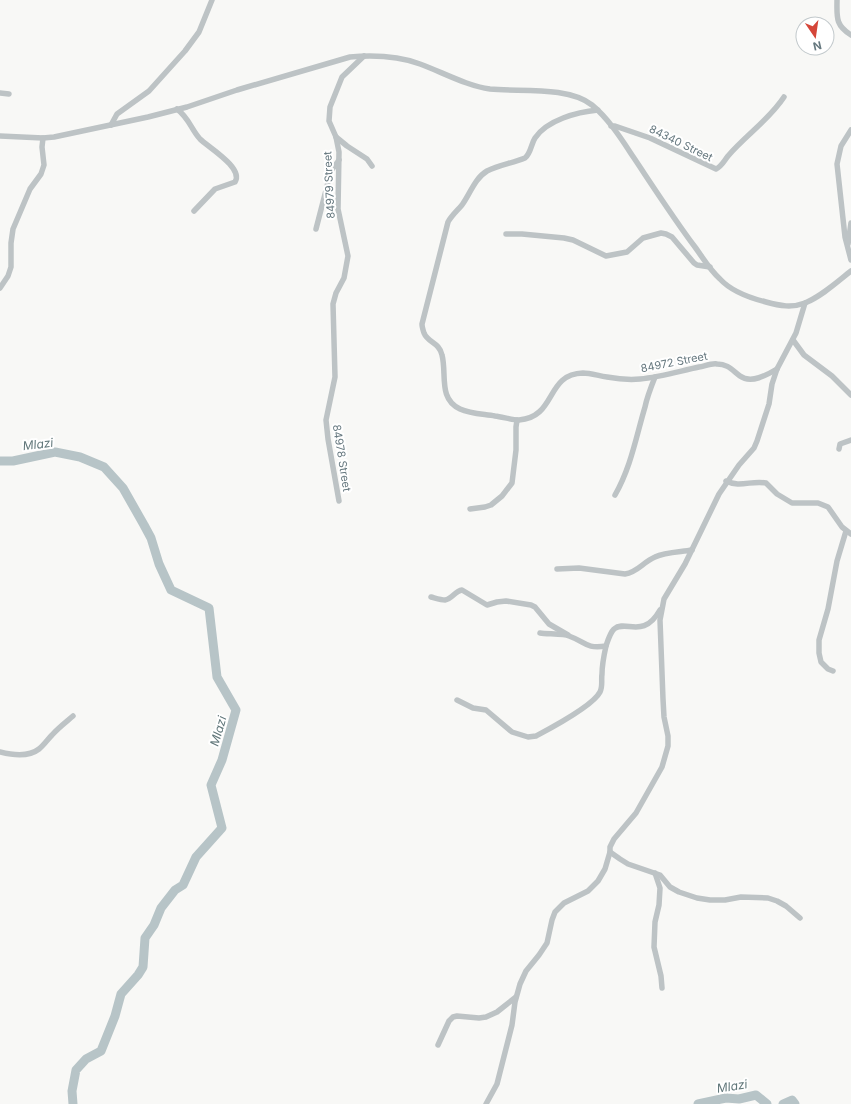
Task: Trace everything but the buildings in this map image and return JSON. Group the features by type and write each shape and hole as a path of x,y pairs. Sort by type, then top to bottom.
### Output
{"street":[{"path":"111,125 117,114 148,91 185,51 199,32 212,0"},
{"path":"838,0 837,15 839,25 851,35"},
{"name":"84979 Street","path":"331,394 335,377 333,304 336,293 344,278 348,256 338,209 339,152 336,137 329,121 330,107 342,77 364,56"},
{"path":"0,136 43,138 69,135 177,110 237,90 350,57 388,57 419,64 488,89 556,92 569,94 591,104 598,110 624,143 676,221 710,267 720,280 734,290 758,300 786,306 805,303 818,296 851,271"},
{"path":"0,93 9,94"},
{"name":"84340 Street","path":"611,126 650,138 716,170 728,156 774,111 784,97"},
{"path":"177,110 186,117 200,139 226,160 236,172 237,176 235,182 215,188 194,211"},
{"path":"470,509 485,508 491,505 502,496 512,483 516,450 517,420 473,413 460,409 447,399 445,394 444,363 442,354 439,346 424,333 422,324 448,222 453,214 460,208 482,174 493,168 525,158 539,133 556,122 582,112 598,110"},
{"path":"851,130 841,146 837,164 843,221 848,252 851,260"},
{"path":"336,137 367,159 372,166"},
{"path":"0,288 8,276 11,267 11,243 13,229 30,189 41,174 44,165 42,147 43,138"},
{"path":"316,229 331,171 339,160"},
{"path":"848,252 851,223"},
{"path":"506,234 564,238 573,240 606,256 627,252 643,238 661,233 672,237 694,263 697,265 710,267"},
{"path":"457,700 473,708 486,710 512,732 528,737 536,736 581,710 593,701 600,693 606,646 611,633 615,628 621,626 631,628 638,627 653,621 661,608 669,589 685,564 726,481 754,448 769,404 772,384 777,369 793,340 805,303"},
{"path":"793,340 797,348 804,355 832,376 851,395"},
{"name":"84972 Street","path":"517,420 537,415 549,400 558,384 565,378 572,375 583,373 608,378 628,379 654,377 716,364 731,367 742,377 747,379 755,379 777,369"},
{"path":"615,495 620,487 632,458 654,377"},
{"name":"84978 Street","path":"331,394 326,420 338,501"},
{"path":"839,449 840,444 851,440"},
{"path":"726,481 738,485 759,482 766,483 777,494 792,502 823,504 828,507 842,527 849,532 837,561 820,640 819,653 821,662 828,669 833,671"},
{"path":"557,569 579,568 629,574 636,571 655,556 692,550"},
{"path":"431,597 446,600 459,590 462,590 487,605 502,601 527,604 535,607 549,624 584,644 592,647 606,646"},
{"path":"486,1104 497,1084 512,1025 516,997 523,977 547,943 555,912 564,903 592,888 598,882 605,869 610,847 614,839 632,819 662,767 666,755 668,736 664,717 663,699 660,620 661,608"},
{"path":"540,633 568,635"},
{"path":"0,752 7,754 28,754 35,752 73,716"},
{"path":"610,852 628,864 656,873 673,889 697,898 719,900 741,896 768,898 786,906 800,918"},
{"path":"656,873 660,888 659,906 655,922 654,947 661,972 662,988"},
{"path":"438,1045 449,1021 453,1017 486,1017 497,1012 516,997"}],"waterway":[{"name":"Mlazi","path":"0,461 13,461 55,452 80,457 104,467 123,488 144,525 151,538 159,564 171,590 209,608 217,677 236,710 222,760 211,785 222,828 196,857 183,885 175,890 161,908 154,925 145,938 143,967 121,994 115,1016 101,1051 86,1059 76,1070 72,1091 73,1104"},
{"name":"Mlazi","path":"698,1104 726,1098 739,1099 756,1095 767,1104"},
{"name":"Mlazi","path":"783,1104 792,1100 795,1104"}]}
